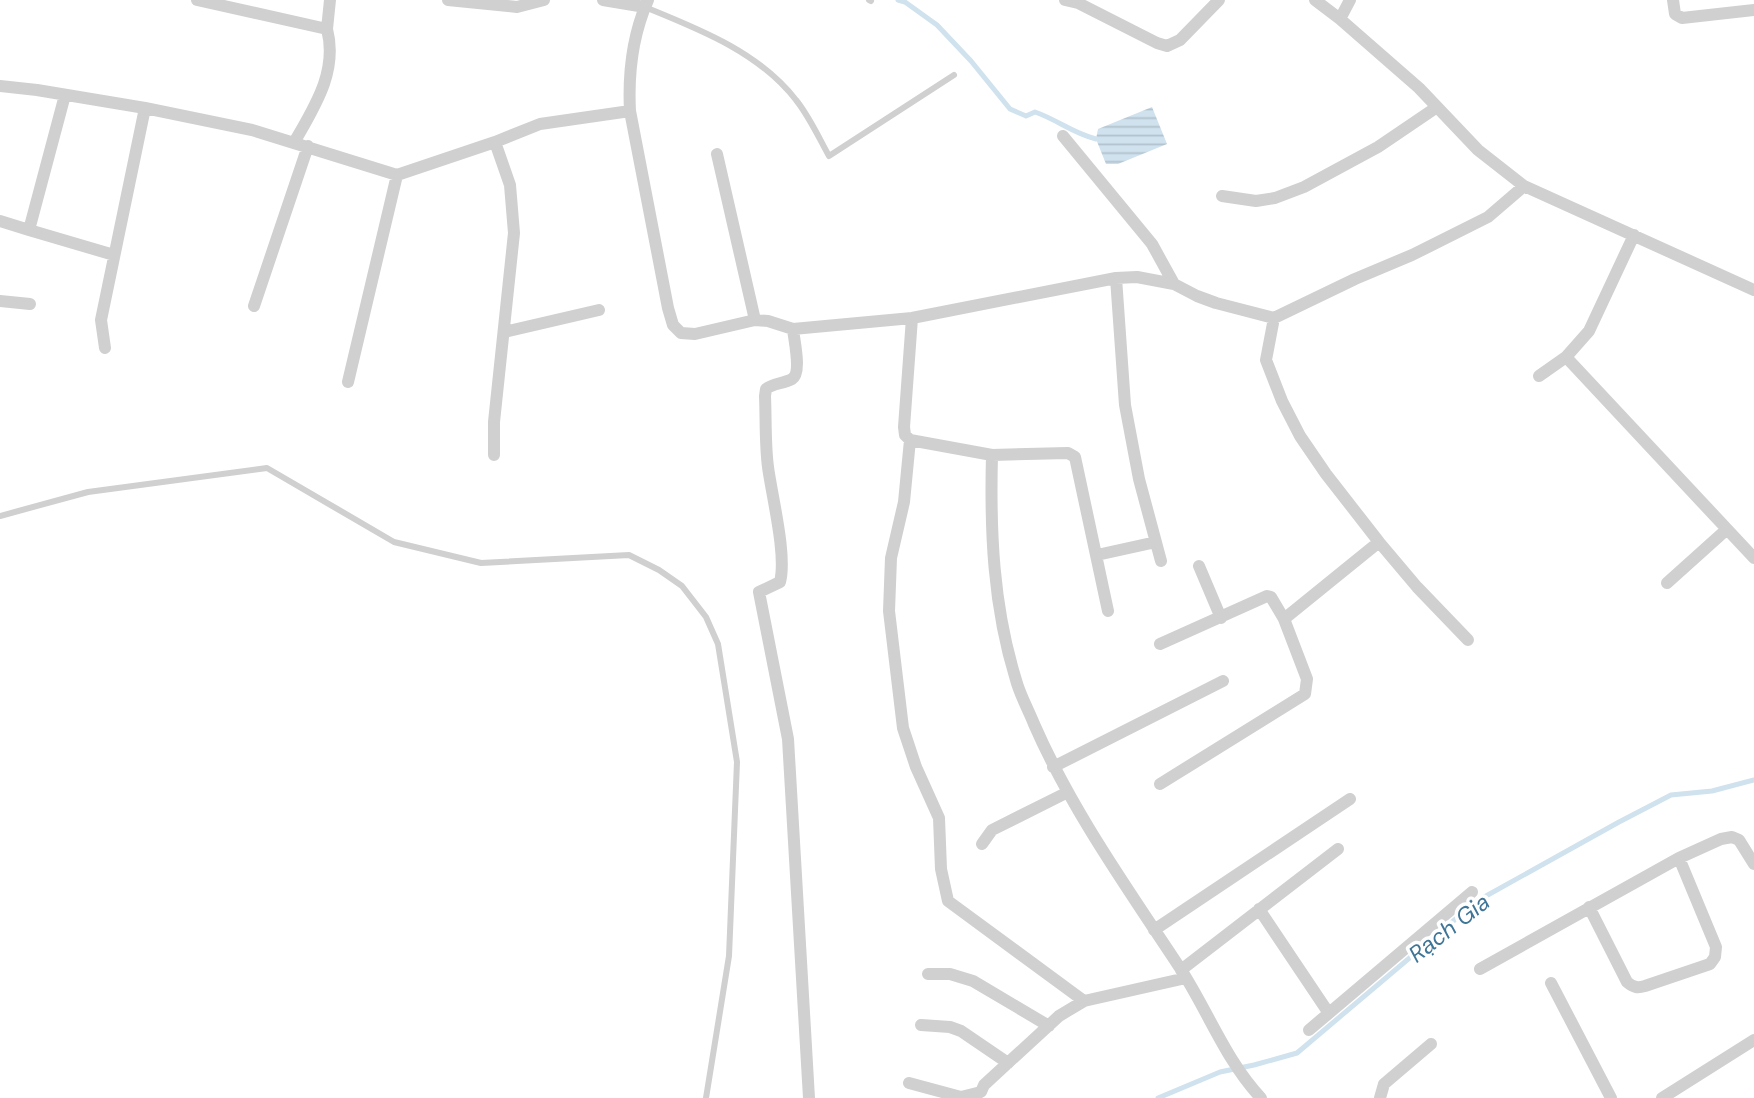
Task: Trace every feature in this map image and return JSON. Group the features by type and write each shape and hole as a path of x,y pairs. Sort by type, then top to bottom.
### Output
{"street":[{"path":"197,0 327,29"},
{"path":"295,141 327,79 330,0"},
{"path":"449,0 517,7 544,0"},
{"path":"603,0 646,4 634,38 629,79 630,111 641,177 673,325 681,332 695,334 755,320 793,329 912,318 1116,278 1137,277 1174,284 1216,303 1274,318 1488,217 1524,186"},
{"path":"1065,0 1078,3 1167,46 1180,40 1219,0"},
{"path":"1315,0 1340,19 1437,107 1478,150 1524,186 1754,290"},
{"path":"1340,19 1350,0"},
{"path":"1673,0 1675,14 1682,18 1754,10"},
{"path":"0,87 145,108 252,130 397,174 495,142 540,124 630,111"},
{"path":"30,230 65,95"},
{"path":"1222,196 1256,201 1275,198 1304,187 1378,147 1437,107"},
{"path":"105,348 101,320 145,108"},
{"path":"1063,136 1152,244 1174,284"},
{"path":"494,455 494,422 514,216 510,185 495,142"},
{"path":"254,306 308,146"},
{"path":"717,155 755,320"},
{"path":"348,382 397,174"},
{"path":"0,221 114,255"},
{"path":"1539,376 1566,356 1589,331 1633,235"},
{"path":"1116,278 1125,405 1139,479 1161,561"},
{"path":"0,301 30,304"},
{"path":"504,332 599,310"},
{"path":"912,318 905,435 910,440 992,455 1072,454 1075,457 1108,611"},
{"path":"1274,318 1266,360 1282,401 1300,436 1379,542 1417,587 1468,640"},
{"path":"793,329 796,375 792,379 769,386 765,396 768,463 781,559 781,578 780,582 759,592 789,738 809,1098"},
{"path":"1566,356 1754,558"},
{"path":"910,440 904,502 891,558 889,611 903,728 939,818 941,869 948,901 1084,1001"},
{"path":"992,455 990,520 997,600 1016,681 1053,767 1090,832 1184,974 1246,1082 1261,1098"},
{"path":"1667,583 1726,530"},
{"path":"1097,555 1156,542"},
{"path":"1284,619 1379,542"},
{"path":"1199,566 1221,618"},
{"path":"1160,644 1267,596 1284,619 1307,680 1305,694 1160,783"},
{"path":"1053,767 1223,681"},
{"path":"982,844 992,830 1068,792"},
{"path":"1154,930 1350,799"},
{"path":"1480,969 1679,858 1721,839 1739,839 1754,864"},
{"path":"909,1083 961,1097 983,1095 984,1085 1059,1016 1084,1001 1184,974 1259,909 1338,849"},
{"path":"1589,907 1631,986 1646,986 1710,964 1715,957 1716,947 1679,858"},
{"path":"1309,1030 1472,892"},
{"path":"1259,909 1328,1012"},
{"path":"928,974 950,974 973,981 1049,1026"},
{"path":"1550,983 1611,1098"},
{"path":"921,1025 950,1027 961,1031 1008,1063"},
{"path":"1662,1098 1754,1040"},
{"path":"1380,1098 1384,1084 1431,1044"}],"lane":[{"path":"646,4 724,42 765,69 797,100 829,156 954,75"},
{"path":"0,516 88,492 267,468 394,542 481,563 629,555 659,570 682,586 706,617 718,645 737,762 729,956 706,1098"}],"water":[{"path":"1152,107 1167,144 1118,164 1106,164 1096,139 1098,129"}],"waterway":[{"path":"898,0 937,25 1010,109 1026,116 1035,112 1096,139"},
{"name":"Rạch Gia","path":"1158,1098 1220,1072 1297,1053 1477,901 1619,822 1671,795 1712,791 1754,780"}]}
